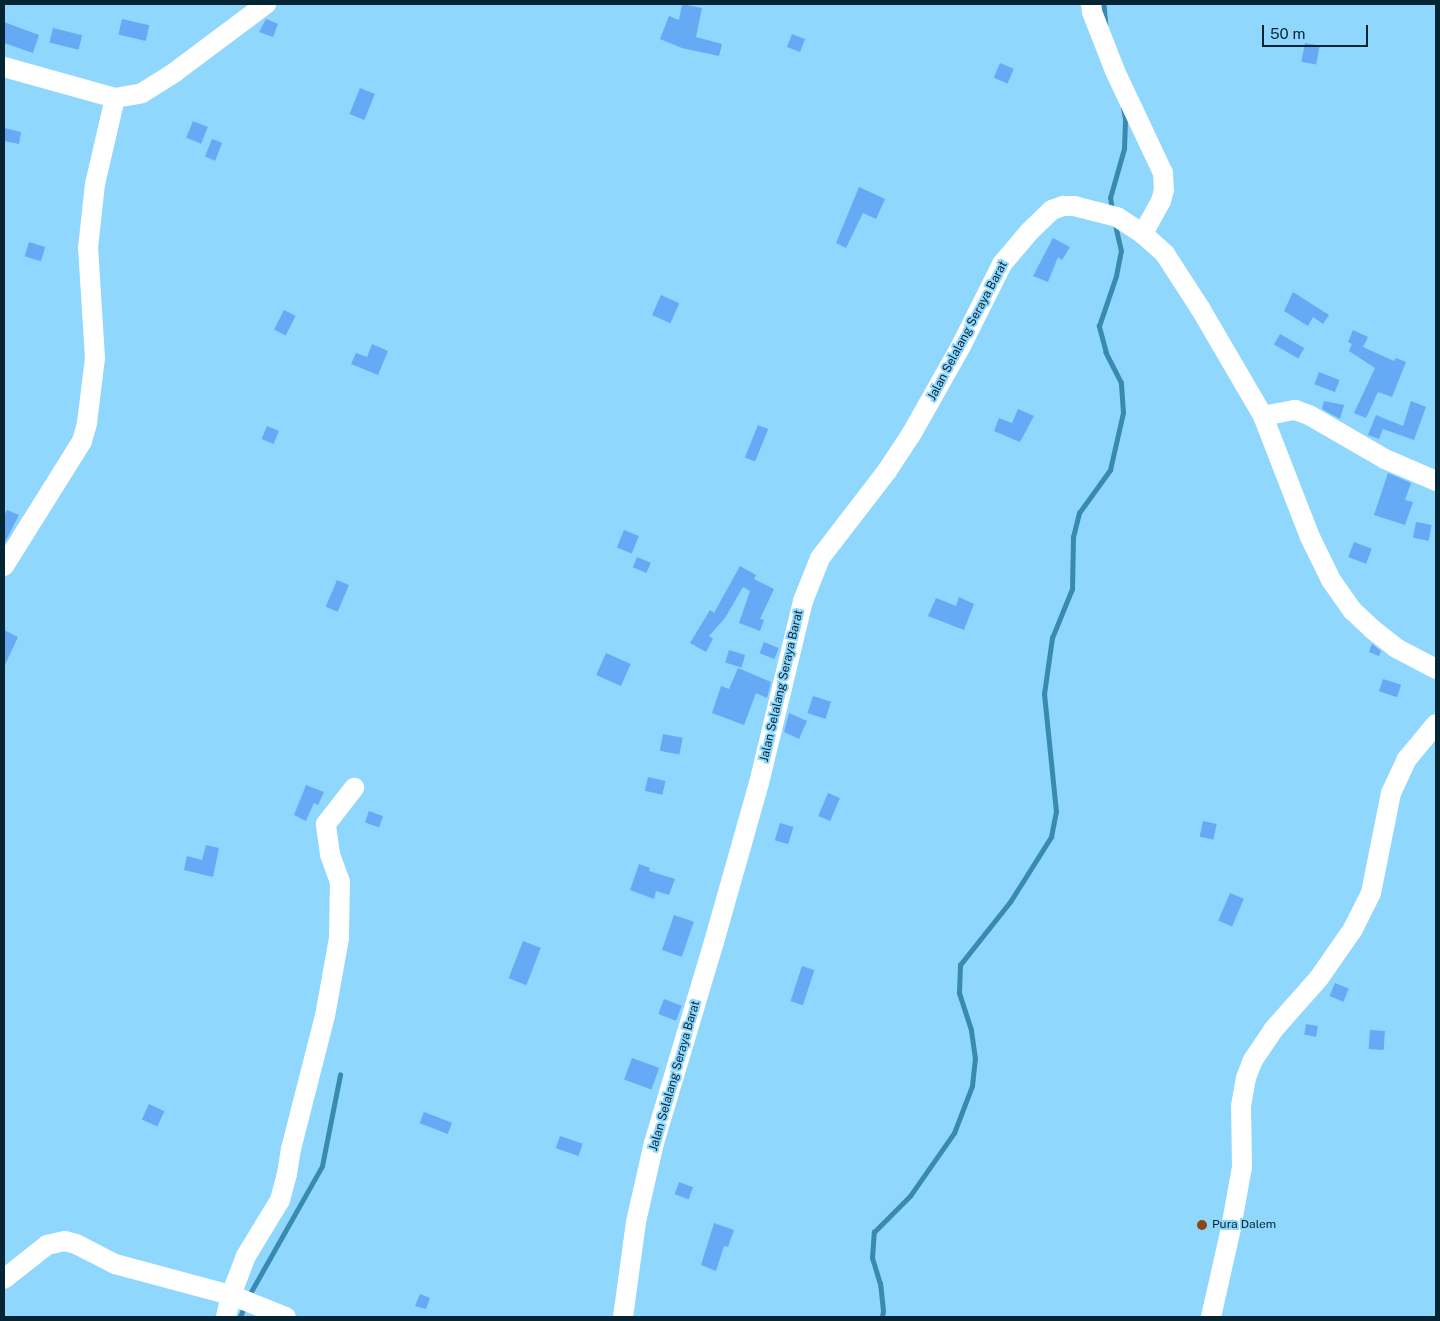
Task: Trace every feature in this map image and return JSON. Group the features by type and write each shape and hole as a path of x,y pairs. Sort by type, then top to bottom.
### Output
{"street":[{"path":"4,67 115,98 142,93 175,72 250,13 266,4"},
{"path":"1091,4 1092,12 1115,72 1163,173 1161,201 1143,234"},
{"path":"4,566 78,448 87,423 95,358 88,248 95,184 115,98"},
{"name":"Jalan Selalang Seraya Barat","path":"624,1317 636,1222 654,1143 759,783 803,601 820,558 887,471 912,433 961,346 1002,264 1028,232 1052,210 1063,206 1074,206 1117,217 1143,234 1165,254 1200,308 1263,416 1310,537 1331,580 1353,611 1372,629 1396,648 1436,669"},
{"path":"1263,416 1295,410 1309,414 1385,459 1436,481"},
{"path":"1211,1317 1232,1228 1242,1167 1241,1106 1246,1078 1253,1060 1274,1030 1319,978 1353,929 1371,893 1392,793 1407,759 1436,724"},
{"path":"226,1317 231,1295 246,1256 280,1200 287,1174 291,1149 325,1016 338,938 340,882 330,854 326,824 354,788"},
{"path":"4,1279 47,1245 66,1241 76,1244 115,1264 231,1295 286,1317"}],"building":[{"path":"682,4 702,8 696,37 722,44 719,56 682,48 660,39 669,16 679,20"},
{"path":"122,19 149,25 146,41 118,35"},
{"path":"266,19 278,24 273,37 259,32"},
{"path":"4,22 39,35 33,53 4,43"},
{"path":"53,28 82,35 78,50 49,43"},
{"path":"792,34 805,39 800,52 787,47"},
{"path":"1305,43 1320,46 1316,65 1301,62"},
{"path":"1000,63 1014,69 1008,84 994,78"},
{"path":"360,88 375,94 364,120 350,114"},
{"path":"193,121 208,127 201,144 186,138"},
{"path":"4,128 21,132 19,144 4,141"},
{"path":"212,139 222,143 215,161 205,157"},
{"path":"859,187 885,199 876,219 863,213 846,248 836,243"},
{"path":"1053,238 1070,247 1062,260 1058,257 1048,282 1033,276"},
{"path":"29,242 45,247 41,261 25,256"},
{"path":"1293,292 1329,315 1323,324 1313,317 1308,326 1284,311"},
{"path":"661,295 679,303 670,323 652,315"},
{"path":"284,310 296,316 286,336 274,330"},
{"path":"1353,330 1368,337 1363,347 1394,361 1396,358 1406,362 1392,397 1378,392 1366,418 1354,413 1375,368 1349,351 1352,344 1348,342"},
{"path":"1280,334 1304,348 1298,358 1274,344"},
{"path":"372,344 388,351 378,375 351,364 356,353 367,357"},
{"path":"1319,372 1340,380 1335,392 1314,384"},
{"path":"1324,401 1344,405 1340,419 1322,409"},
{"path":"1411,401 1426,407 1414,440 1383,429 1379,439 1368,435 1376,415 1403,426"},
{"path":"1018,409 1034,416 1020,442 994,431 999,418 1012,423"},
{"path":"758,425 768,429 755,462 745,457"},
{"path":"267,426 279,431 273,444 262,439"},
{"path":"1388,473 1411,483 1405,500 1413,502 1405,525 1374,515"},
{"path":"7,510 19,515 4,544 4,516"},
{"path":"1416,522 1432,525 1429,541 1413,538"},
{"path":"624,530 639,536 632,554 617,548"},
{"path":"1354,542 1372,549 1366,564 1348,557"},
{"path":"637,557 651,563 647,573 633,567"},
{"path":"740,566 756,575 754,579 774,589 760,619 764,620 760,631 739,623 750,591 743,587 725,618 709,636 713,639 706,652 690,643 710,610 714,613"},
{"path":"337,580 349,585 338,612 326,607"},
{"path":"959,597 974,604 964,630 928,616 936,598 956,606"},
{"path":"4,630 18,637 4,667"},
{"path":"764,642 779,648 774,659 760,653"},
{"path":"1372,644 1381,651 1379,656 1369,652"},
{"path":"729,650 745,655 741,667 725,662"},
{"path":"606,653 631,664 621,686 596,675"},
{"path":"738,668 771,682 767,698 756,693 744,725 712,713 721,686 729,689"},
{"path":"1383,679 1401,685 1397,697 1379,691"},
{"path":"813,696 831,702 826,719 807,713"},
{"path":"789,713 807,721 799,739 784,732"},
{"path":"663,734 683,738 679,755 660,751"},
{"path":"648,777 666,781 662,795 645,791"},
{"path":"306,785 324,792 318,805 314,803 306,821 294,815"},
{"path":"828,793 840,798 830,821 818,816"},
{"path":"369,811 383,816 379,827 365,822"},
{"path":"1203,821 1217,824 1213,840 1200,837"},
{"path":"780,823 793,827 788,844 775,840"},
{"path":"206,845 219,848 213,877 184,870 187,856 202,860"},
{"path":"639,864 650,868 649,871 675,879 669,895 656,891 654,899 630,890"},
{"path":"1230,893 1244,899 1232,926 1218,921"},
{"path":"674,915 694,922 682,957 662,950"},
{"path":"523,941 541,948 526,985 509,978"},
{"path":"802,966 814,970 803,1005 791,1001"},
{"path":"1335,983 1349,989 1343,1002 1330,996"},
{"path":"664,999 682,1006 676,1021 658,1014"},
{"path":"1306,1024 1318,1026 1316,1037 1304,1035"},
{"path":"1370,1030 1385,1031 1384,1050 1369,1049"},
{"path":"632,1058 659,1068 651,1090 624,1080"},
{"path":"149,1104 164,1111 157,1127 142,1119"},
{"path":"424,1112 452,1123 448,1134 420,1123"},
{"path":"560,1136 583,1144 578,1156 556,1148"},
{"path":"679,1182 693,1187 689,1199 675,1194"},
{"path":"714,1223 734,1230 728,1247 724,1246 716,1271 701,1265"},
{"path":"420,1294 430,1298 426,1309 415,1306"}],"waterway":[{"path":"1104,4 1106,25"},
{"path":"1112,210 1110,198 1124,149 1125,119 1123,108"},
{"path":"882,1317 880,1284 872,1258 874,1232 910,1196 954,1133 972,1086 975,1059 971,1030 959,993 960,965 1010,902 1051,837 1056,812 1044,694 1052,638 1072,589 1073,537 1079,513 1110,470 1123,413 1121,383 1106,353 1099,326 1116,276 1121,251 1115,225"},
{"path":"248,1297 322,1166 340,1075"},
{"path":"240,1317 244,1307"}],"place":[{"name":"Pura Dalem","path":"1202,1225"}]}
